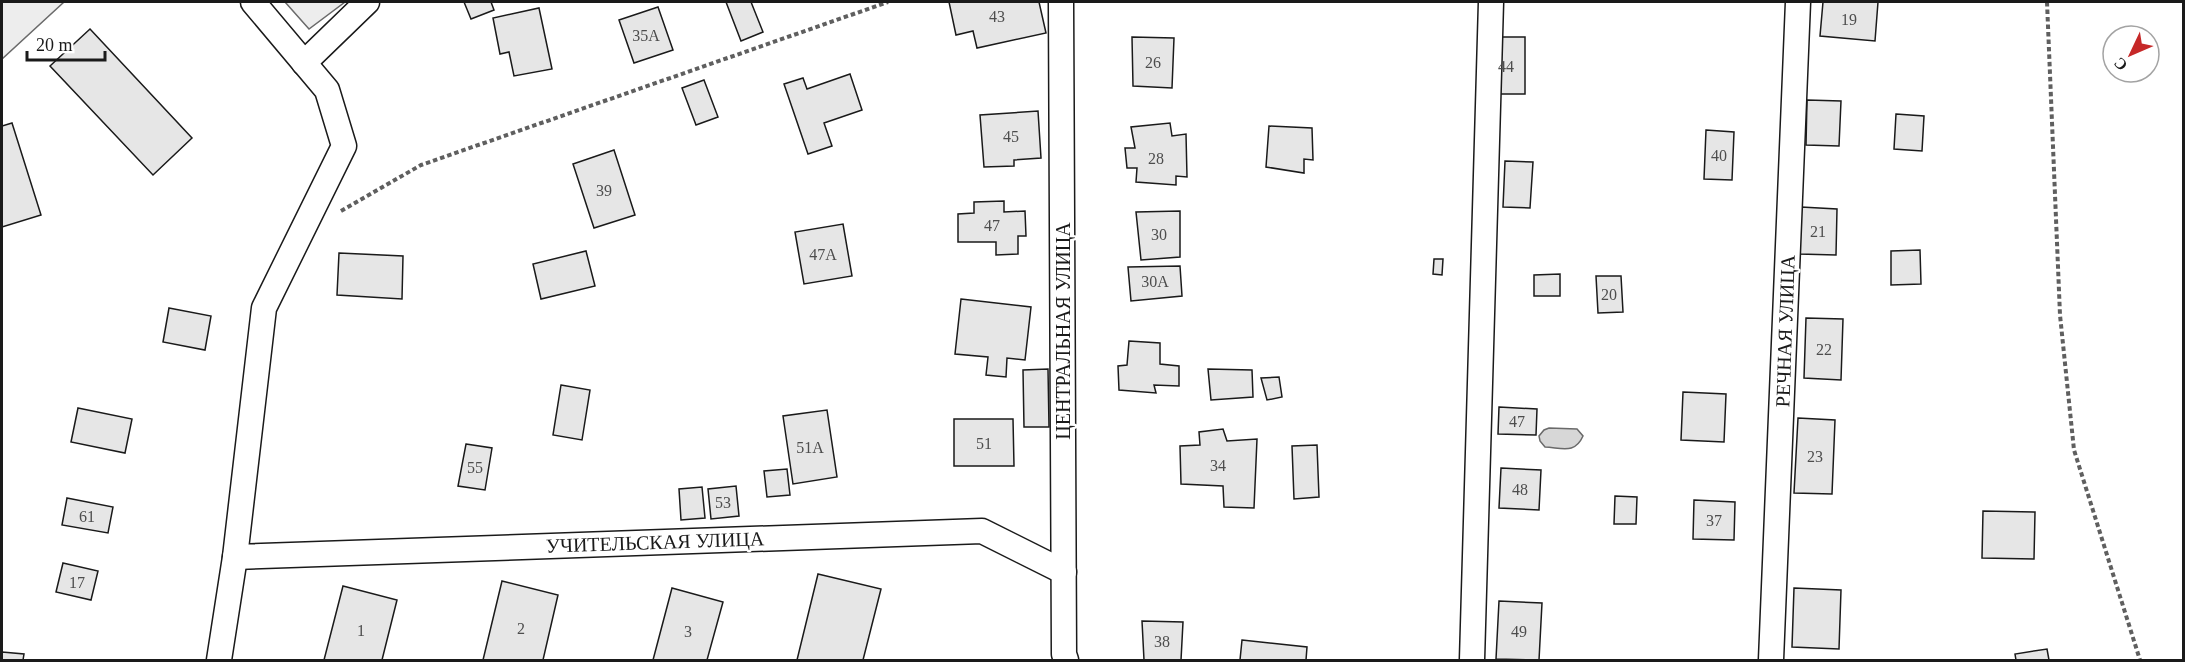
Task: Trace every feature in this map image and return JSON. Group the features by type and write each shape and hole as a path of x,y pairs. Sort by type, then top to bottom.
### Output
{"street":[{"path":"219,660 236,557 264,308 344,146 327,90 253,2"},
{"path":"304,63 368,2"},
{"name":"ЦЕНТРАЛЬНАЯ УЛИЦА","path":"1061,2 1064,654 1066,660"},
{"path":"1472,660 1491,2"},
{"name":"РЕЧНАЯ УЛИЦА","path":"1772,660 1798,2"},
{"name":"УЧИТЕЛЬСКАЯ УЛИЦА","path":"236,557 982,531 1064,572"}],"path":[{"path":"340,211 421,165 888,2"},
{"path":"2047,2 2060,315 2074,450 2140,660"}],"shaded area":[{"path":"2,2 64,2 2,59"},
{"path":"285,2 345,2 309,29"},
{"path":"1549,428 1577,429 1583,436 1580,442 1572,448 1545,447 1539,436"}],"building":[{"path":"464,2 491,2 494,10 471,19"},
{"path":"726,2 751,2 763,32 741,41"},
{"path":"949,2 1039,2 1046,33 977,48 973,31 956,35"},
{"path":"1823,2 1878,2 1875,41 1820,36"},
{"path":"658,7 673,50 634,63 619,20"},
{"path":"539,8 552,69 514,76 509,52 500,54 493,18"},
{"path":"90,29 192,138 153,175 50,66"},
{"path":"1132,37 1174,38 1172,88 1133,86"},
{"path":"1488,37 1525,37 1525,94 1488,94"},
{"path":"850,74 862,110 824,123 832,146 808,154 784,84 803,78 807,89"},
{"path":"704,80 718,117 696,125 682,88"},
{"path":"1807,100 1841,101 1839,146 1806,145"},
{"path":"1038,111 1041,158 1014,160 1014,166 984,167 980,115"},
{"path":"1896,114 1924,116 1922,151 1894,149"},
{"path":"12,123 41,215 2,227 2,126"},
{"path":"1170,123 1172,136 1186,134 1187,177 1176,176 1176,185 1136,182 1137,168 1127,168 1125,148 1135,148 1131,127"},
{"path":"1269,126 1312,128 1313,160 1304,159 1304,173 1266,167"},
{"path":"1706,130 1734,132 1732,180 1704,179"},
{"path":"614,150 635,215 594,228 573,164"},
{"path":"1505,161 1533,162 1530,208 1503,207"},
{"path":"1004,201 1004,212 1025,211 1026,236 1018,236 1018,254 996,255 996,242 958,242 958,214 974,213 974,202"},
{"path":"1801,207 1837,209 1836,255 1799,254"},
{"path":"1180,211 1180,257 1141,260 1136,212"},
{"path":"843,224 852,276 804,284 795,232"},
{"path":"1920,250 1921,284 1891,285 1891,251"},
{"path":"586,251 595,286 541,299 533,264"},
{"path":"339,253 403,256 402,299 337,295"},
{"path":"1434,259 1443,259 1442,275 1433,274"},
{"path":"1180,266 1182,296 1131,301 1128,267"},
{"path":"1560,274 1560,296 1534,296 1534,275"},
{"path":"1596,276 1621,276 1623,312 1598,313"},
{"path":"961,299 1031,307 1025,360 1007,358 1006,377 986,375 988,357 955,354"},
{"path":"169,308 211,316 205,350 163,342"},
{"path":"1806,318 1843,319 1841,380 1804,378"},
{"path":"1129,341 1160,343 1160,364 1179,366 1179,386 1154,385 1156,393 1119,390 1118,366 1127,365"},
{"path":"1048,369 1049,427 1024,427 1023,370"},
{"path":"1208,369 1252,370 1253,397 1211,400"},
{"path":"1279,377 1282,397 1267,400 1261,378"},
{"path":"561,385 590,390 582,440 553,435"},
{"path":"1683,392 1726,394 1724,442 1681,440"},
{"path":"1499,407 1537,409 1536,435 1498,434"},
{"path":"78,408 132,419 125,453 71,442"},
{"path":"827,410 837,477 793,484 783,416"},
{"path":"1798,418 1835,420 1832,494 1794,493"},
{"path":"954,419 1013,419 1014,466 954,466"},
{"path":"1223,429 1227,441 1257,439 1254,508 1224,507 1223,486 1181,484 1180,446 1200,445 1199,432"},
{"path":"466,444 492,448 485,490 458,486"},
{"path":"1317,445 1319,497 1294,499 1292,446"},
{"path":"1501,468 1541,470 1539,510 1499,508"},
{"path":"787,469 790,495 767,497 764,471"},
{"path":"736,486 739,516 711,519 708,489"},
{"path":"702,487 705,518 681,520 679,489"},
{"path":"1615,496 1637,497 1636,524 1614,524"},
{"path":"67,498 113,507 108,533 62,525"},
{"path":"1694,500 1735,502 1734,540 1693,539"},
{"path":"1983,511 2035,512 2034,559 1982,558"},
{"path":"63,563 98,571 91,600 56,592"},
{"path":"818,574 881,589 863,660 797,660"},
{"path":"502,581 558,595 543,660 483,660"},
{"path":"343,586 397,600 382,660 324,660"},
{"path":"672,588 723,602 707,660 653,660"},
{"path":"1794,588 1841,590 1839,649 1792,647"},
{"path":"1499,601 1542,603 1539,660 1496,659"},
{"path":"1142,621 1183,622 1181,660 1144,660"},
{"path":"1242,640 1307,647 1306,660 1240,660"},
{"path":"2047,649 2049,660 2016,660 2015,654"},
{"path":"2,652 24,654 23,660 2,660"}]}
